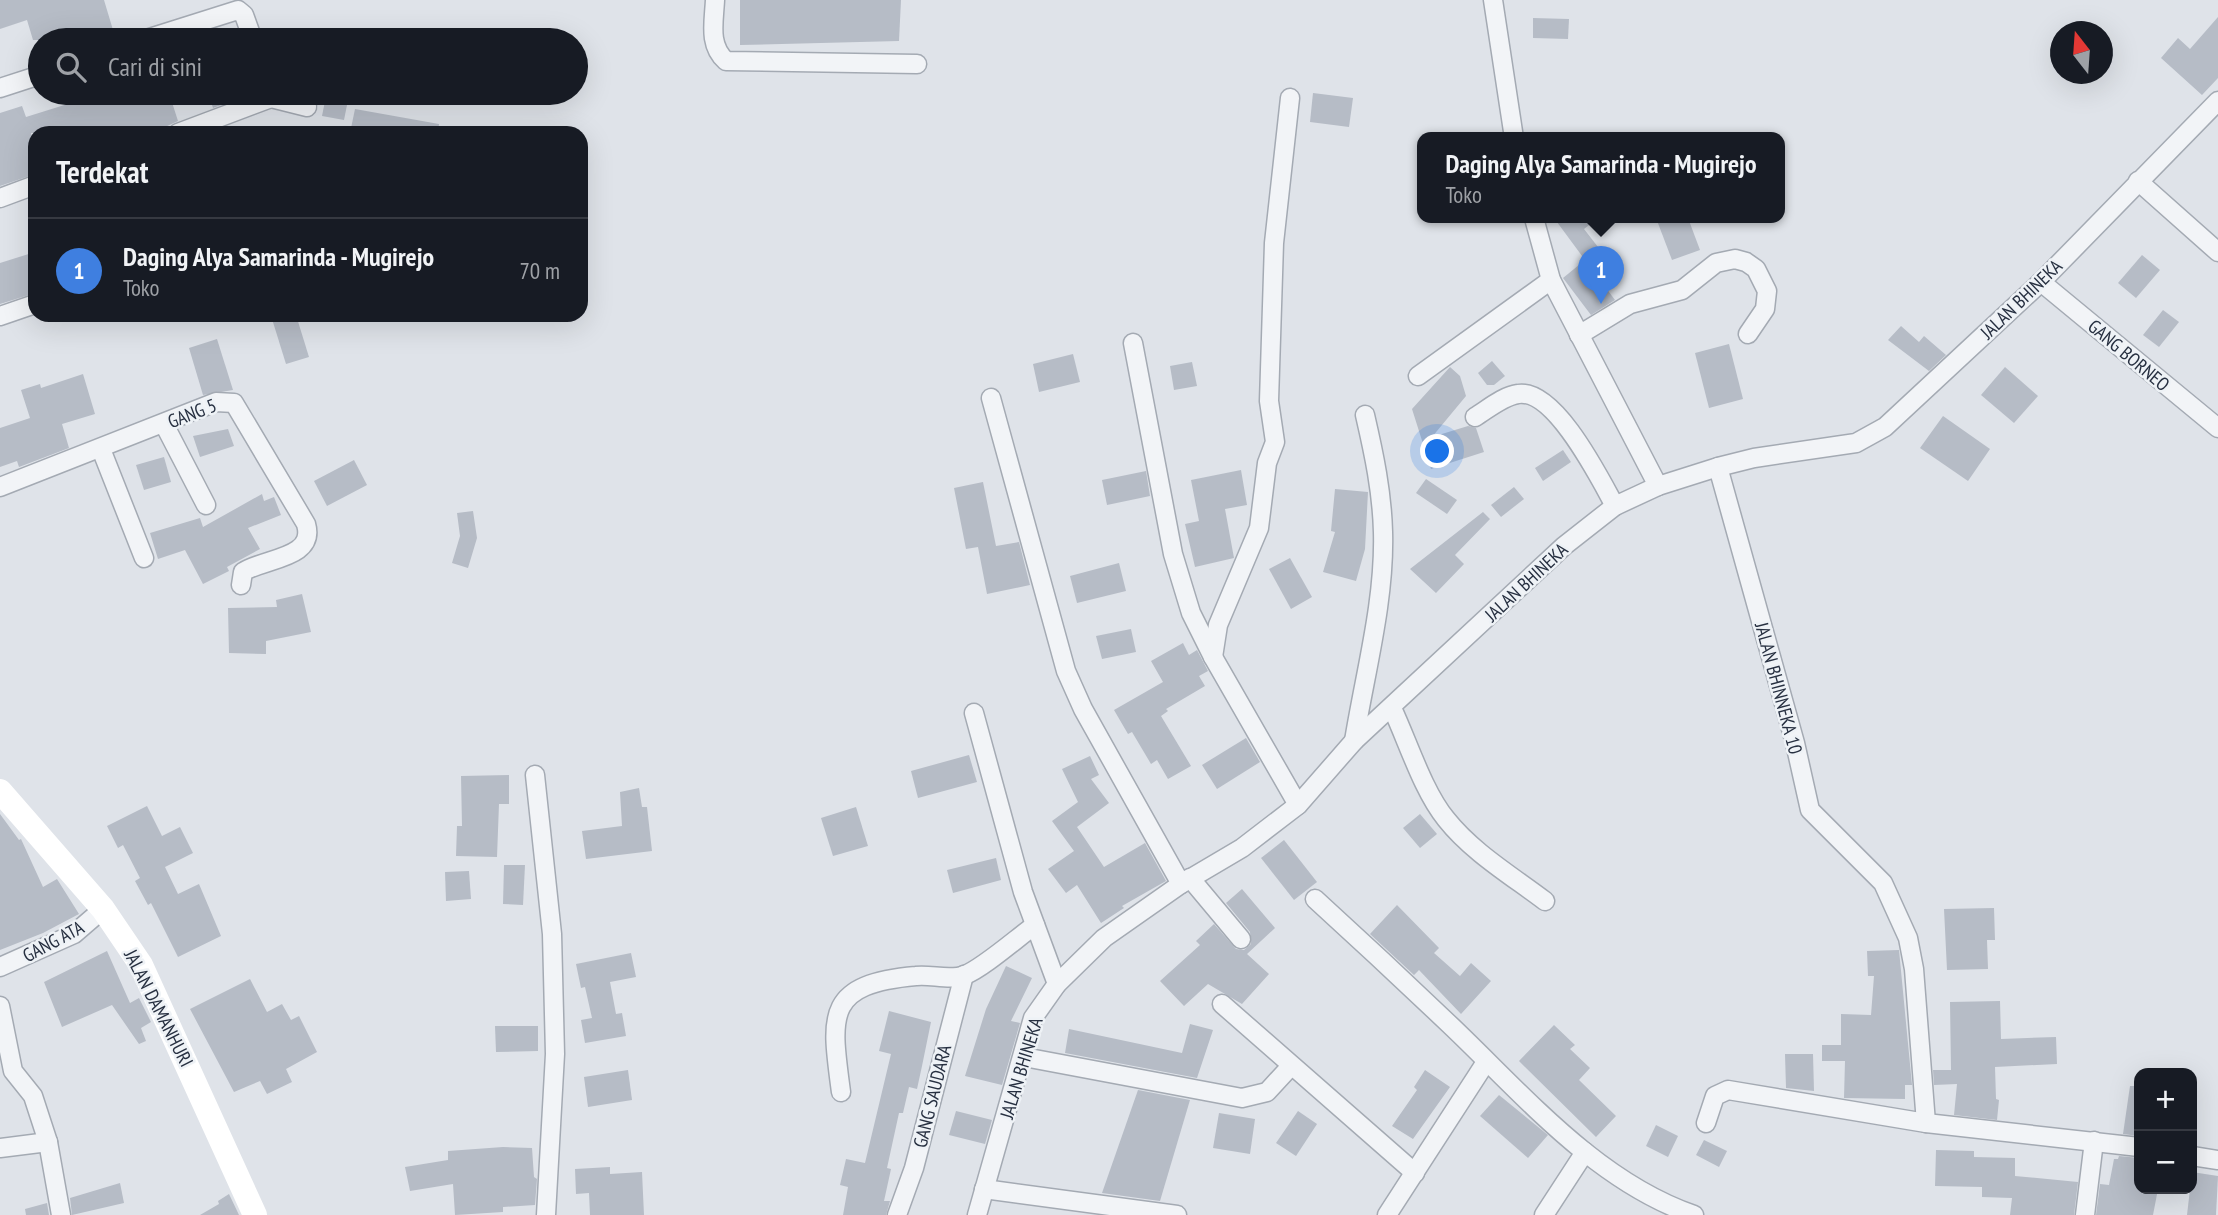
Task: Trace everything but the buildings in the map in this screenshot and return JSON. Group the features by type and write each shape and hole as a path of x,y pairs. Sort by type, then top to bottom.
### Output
{"street":[{"path":"715,0 713,39 716,52 726,61 917,64"},
{"path":"1493,0 1513,132"},
{"path":"180,28 238,10 244,15 249,28"},
{"path":"0,89 28,79"},
{"path":"1213,657 1218,625 1259,528 1268,463 1275,442 1269,401 1274,243 1290,98"},
{"name":"JALAN BHINEKA","path":"977,1215 1033,1018 1057,984 1104,938 1185,881 1242,848 1298,805 1354,741 1564,546 1615,506 1658,486 1718,467 1754,458 1856,443 1871,438 2041,282 2218,101"},
{"path":"195,126 248,105"},
{"path":"300,105 307,107"},
{"path":"2138,181 2218,252"},
{"path":"0,198 28,188"},
{"path":"1535,223 1551,280 1658,486"},
{"path":"1580,335 1630,304 1682,290 1716,263 1735,260 1746,262 1756,269 1767,291 1765,309 1748,334"},
{"path":"1418,376 1551,280"},
{"name":"GANG BORNEO","path":"2041,282 2218,428"},
{"path":"0,316 28,306"},
{"path":"1133,343 1173,554 1192,613 1213,657 1298,805"},
{"path":"1475,417 1510,396 1521,393 1535,397 1581,445 1615,506"},
{"path":"991,398 1066,671 1083,709 1185,881 1241,939"},
{"name":"GANG 5","path":"0,487 216,402 234,403 306,524 307,543 299,550 252,566 243,572 241,584"},
{"path":"1354,741 1380,585 1383,533 1378,472 1365,415"},
{"path":"164,424 206,505"},
{"path":"101,449 144,558"},
{"name":"JALAN BHINNEKA 10","path":"1718,467 1795,743 1810,810 1883,883 1908,938 1914,969 1926,1123"},
{"path":"1392,708 1433,799 1445,819 1470,844 1545,901"},
{"path":"974,713 1035,925 1057,984"},
{"path":"536,775 552,934 555,1054 546,1215"},
{"name":"JALAN DAMANHURI","path":"0,791 103,909 141,965 165,1011 255,1215"},
{"path":"1315,898 1486,1062 1585,1152 1645,1195 1694,1215"},
{"name":"GANG ATA","path":"0,967 74,934 103,909"},
{"path":"841,1092 833,1035 837,1009 851,993 886,981 918,975 964,975 1035,925"},
{"name":"GANG SAUDARA","path":"897,1215 915,1168 964,975"},
{"path":"1222,1004 1415,1173"},
{"path":"0,1006 13,1072 33,1096 48,1142 61,1215"},
{"path":"1024,1056 1242,1098 1267,1092 1291,1066"},
{"path":"1387,1215 1486,1062"},
{"path":"1706,1123 1715,1096 1728,1090 1926,1123 2134,1146"},
{"path":"2085,1215 2094,1141"},
{"path":"0,1148 48,1142"},
{"path":"1544,1215 1585,1152"},
{"path":"2197,1157 2218,1160"},
{"path":"984,1189 1177,1215"}],"place":[{"name":"Daging Alya Samarinda - Mugirejo","path":"1601,304"}]}
